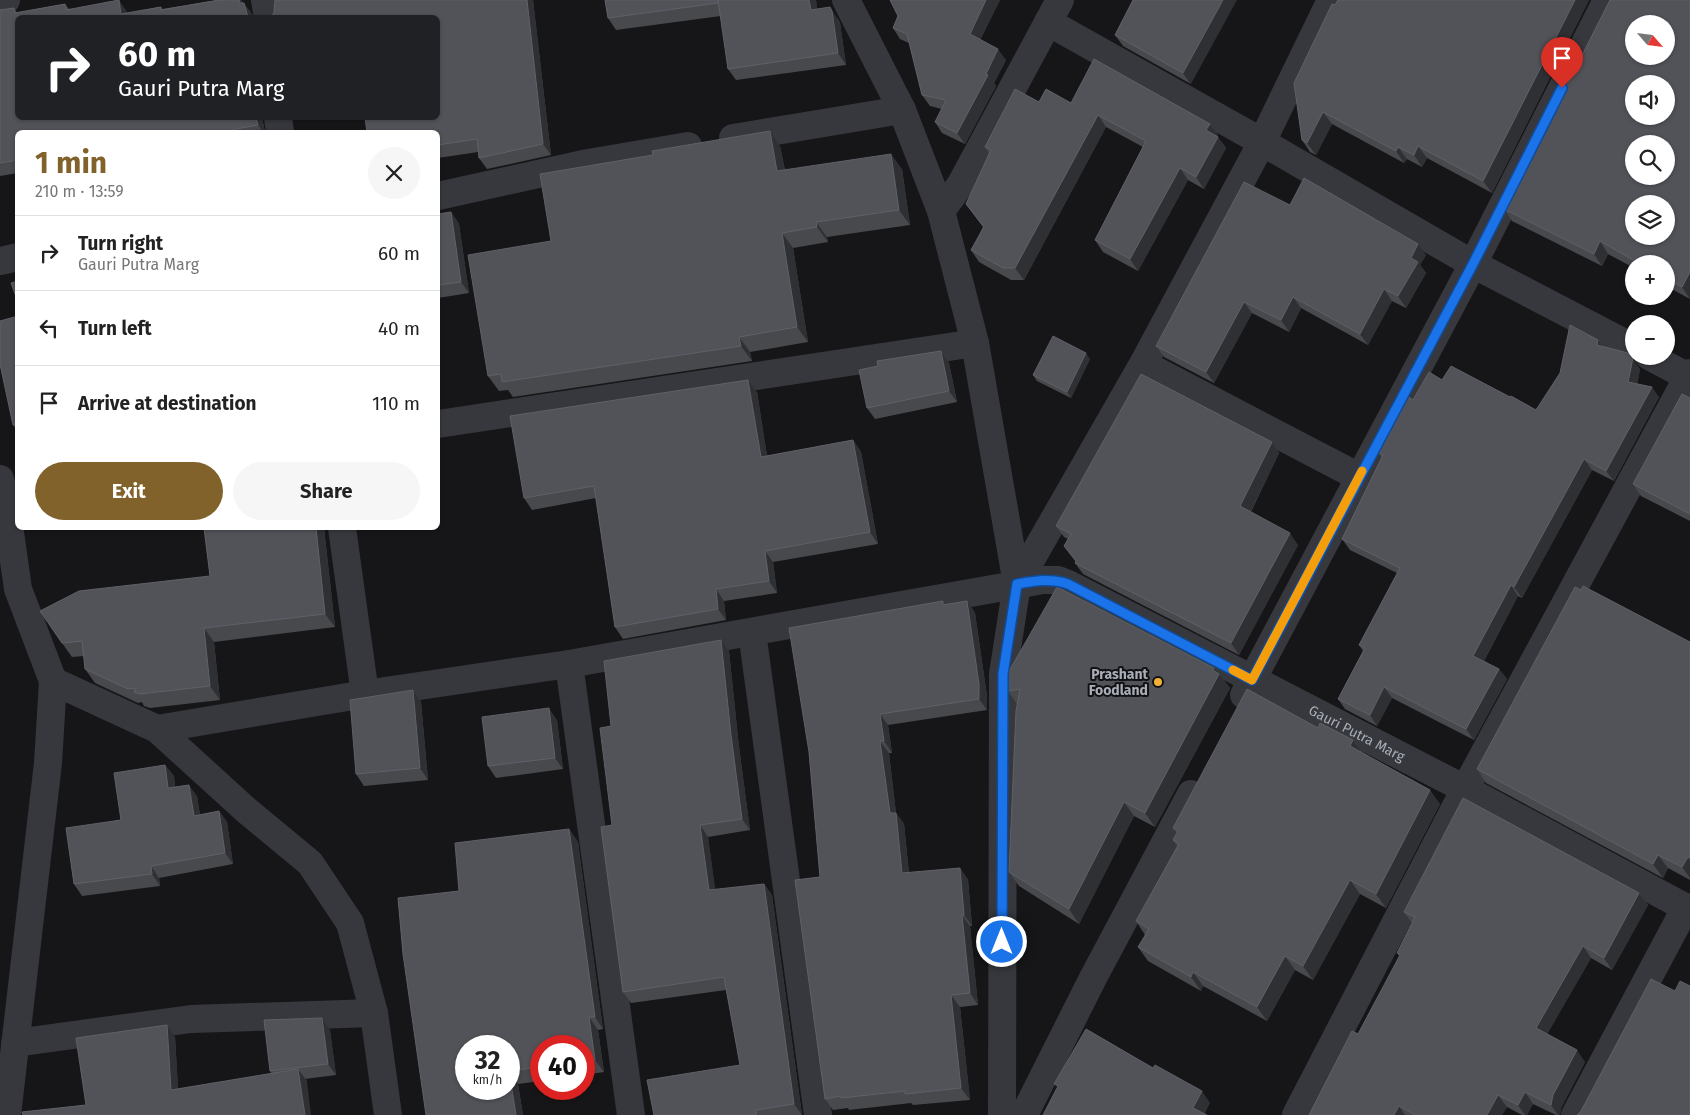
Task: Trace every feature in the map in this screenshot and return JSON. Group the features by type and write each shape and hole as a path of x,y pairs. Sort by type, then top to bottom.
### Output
{"street":[{"path":"0,1 6,0"},
{"path":"265,0 268,15"},
{"path":"846,0 902,110 941,210 975,344 1017,584 1003,674 1002,1115"},
{"path":"1017,584 1143,364 1262,142 1331,0"},
{"path":"1234,715 1473,264 1607,0"},
{"path":"941,210 961,184 1054,11 1262,142 1473,264 1625,343"},
{"path":"440,196 588,162 902,110"},
{"path":"0,261 15,258"},
{"path":"440,424 975,344"},
{"path":"1143,364 1359,477"},
{"path":"1296,1115 1465,789 1689,376 1667,365"},
{"path":"7,490 18,589 53,681 48,762 7,1115"},
{"path":"342,530 365,694"},
{"name":"Gauri Putra Marg","path":"157,729 365,694 568,664 1017,584 1058,580 1465,789 1688,909"},
{"path":"752,632 818,1115"},
{"path":"568,664 631,1115"},
{"path":"53,681 157,729 246,810 310,863 350,923 374,1013 388,1115"},
{"path":"1024,1115 1093,978 1201,776"},
{"path":"1575,1115 1688,909"},
{"path":"15,1043 191,1019 374,1013"}],"building":[{"path":"119,0 121,14 161,7 161,10 219,0 239,0 240,3 244,3 247,15 15,15 15,120 257,120 258,125 231,130 15,130 15,160 0,163 0,10 14,8 15,13 65,4 66,10"},
{"path":"275,0 527,0 543,144 479,158 477,139 440,145 440,130 367,130 365,120 440,120 440,15 272,15"},
{"path":"605,0 717,0 718,3 608,18"},
{"path":"718,0 809,0 811,10 830,7 838,53 728,69"},
{"path":"890,0 986,0 970,34 998,49 986,74 988,75 957,133 935,122 946,100 922,95 907,34 893,28 898,16"},
{"path":"1133,0 1223,0 1183,73 1115,35"},
{"path":"1338,0 1575,0 1483,181 1418,146 1414,155 1398,147 1396,151 1323,112 1307,143 1302,140 1294,83 1332,4 1335,5"},
{"path":"1610,0 1690,0 1690,272 1682,287 1675,283 1675,255 1625,255 1600,241 1594,254 1504,209"},
{"path":"1094,59 1210,124 1206,130 1218,137 1196,177 1180,168 1130,259 1095,240 1146,141 1098,115 1015,268 1003,268 971,250 984,227 966,204 991,150 985,147 1015,89 1039,102 1046,89 1071,103"},
{"path":"770,131 777,171 891,154 899,210 816,222 817,227 782,233 797,327 739,337 741,346 502,382 501,374 488,376 468,255 551,241 540,174 653,155 652,151"},
{"path":"1304,178 1418,244 1411,258 1418,262 1398,296 1384,289 1360,334 1293,297 1281,320 1244,302 1206,372 1156,346 1244,182 1290,205"},
{"path":"451,212 461,282 440,285 440,214"},
{"path":"15,282 15,294 11,283"},
{"path":"15,317 15,425 13,425 0,364 0,321"},
{"path":"1570,325 1598,340 1597,345 1625,352 1625,365 1632,365 1628,382 1652,387 1606,471 1584,459 1514,587 1511,585 1473,656 1499,669 1466,729 1384,687 1370,715 1338,699 1365,648 1359,645 1400,568 1342,539 1383,455 1378,452 1407,396 1413,400 1429,372 1442,380 1451,366 1536,410 1560,373"},
{"path":"1053,336 1086,353 1067,392 1033,375"},
{"path":"941,351 949,391 867,408 859,370 878,366 877,361"},
{"path":"1141,374 1272,442 1240,506 1290,533 1231,643 1075,563 1076,561 1064,546 1071,534 1056,526"},
{"path":"748,380 761,457 853,440 870,532 765,551 769,581 716,589 718,609 615,627 594,486 524,498 510,416"},
{"path":"1682,394 1690,398 1690,514 1633,484"},
{"path":"204,530 316,530 325,614 204,628 210,686 140,694 134,692 135,688 128,689 85,669 82,641 62,643 40,611 79,591 210,576"},
{"path":"1583,586 1690,642 1690,858 1688,857 1682,867 1658,855 1653,864 1477,769 1575,587 1581,590"},
{"path":"1057,587 1214,668 1213,670 1219,674 1145,813 1124,802 1069,909 1009,872 1016,711 1020,689 1008,691 1008,673"},
{"path":"943,601 943,605 967,601 979,684 979,699 880,714 884,741 880,741 890,813 896,813 902,873 960,868 964,915 962,915 970,993 951,995 961,1088 905,1094 905,1091 841,1098 841,1096 825,1099 795,880 820,877 809,752 789,628"},
{"path":"721,640 742,819 700,825 709,890 764,884 794,1104 756,1110 756,1115 654,1115 647,1080 740,1065 724,977 623,992 601,827 612,825 600,728 611,726 604,661"},
{"path":"1247,689 1318,728 1320,723 1353,740 1350,746 1430,790 1376,894 1350,880 1303,966 1285,956 1257,1007 1193,972 1191,977 1138,947 1149,929 1136,921 1179,844 1173,840 1178,831 1173,828"},
{"path":"413,690 420,768 356,774 350,700"},
{"path":"549,708 555,758 488,766 482,717"},
{"path":"165,765 168,788 189,785 194,816 219,811 225,853 151,866 152,874 74,884 66,828 121,820 114,773"},
{"path":"1463,798 1639,893 1604,958 1583,946 1536,1028 1577,1050 1553,1095 1551,1105 1525,1092 1518,1105 1498,1095 1487,1115 1415,1115 1399,1106 1394,1115 1309,1115 1352,1031 1358,1034 1400,955 1397,953 1415,917 1404,912"},
{"path":"569,829 595,1017 589,1017 592,1035 530,1035 530,1068 520,1070 520,1035 455,1035 455,1100 514,1100 516,1115 426,1115 403,954 398,898 459,891 455,843"},
{"path":"1651,979 1675,991 1680,981 1690,986 1690,1115 1577,1115 1581,1111"},
{"path":"322,1018 328,1064 270,1071 264,1020"},
{"path":"167,1025 171,1090 298,1069 305,1115 23,1115 22,1112 86,1105 76,1038"},
{"path":"1086,1029 1153,1068 1155,1065 1202,1091 1193,1108 1207,1115 1043,1115 1058,1086 1054,1084"}],"slow traffic":[{"path":"1233,670 1252,680 1362,471"}],"place":[{"name":"Prashant Foodland","path":"1158,682"}],"route":[{"path":"1002,942 1003,674 1017,584 1043,580 1058,580 1068,584 1252,680 1473,264 1562,88"}]}
